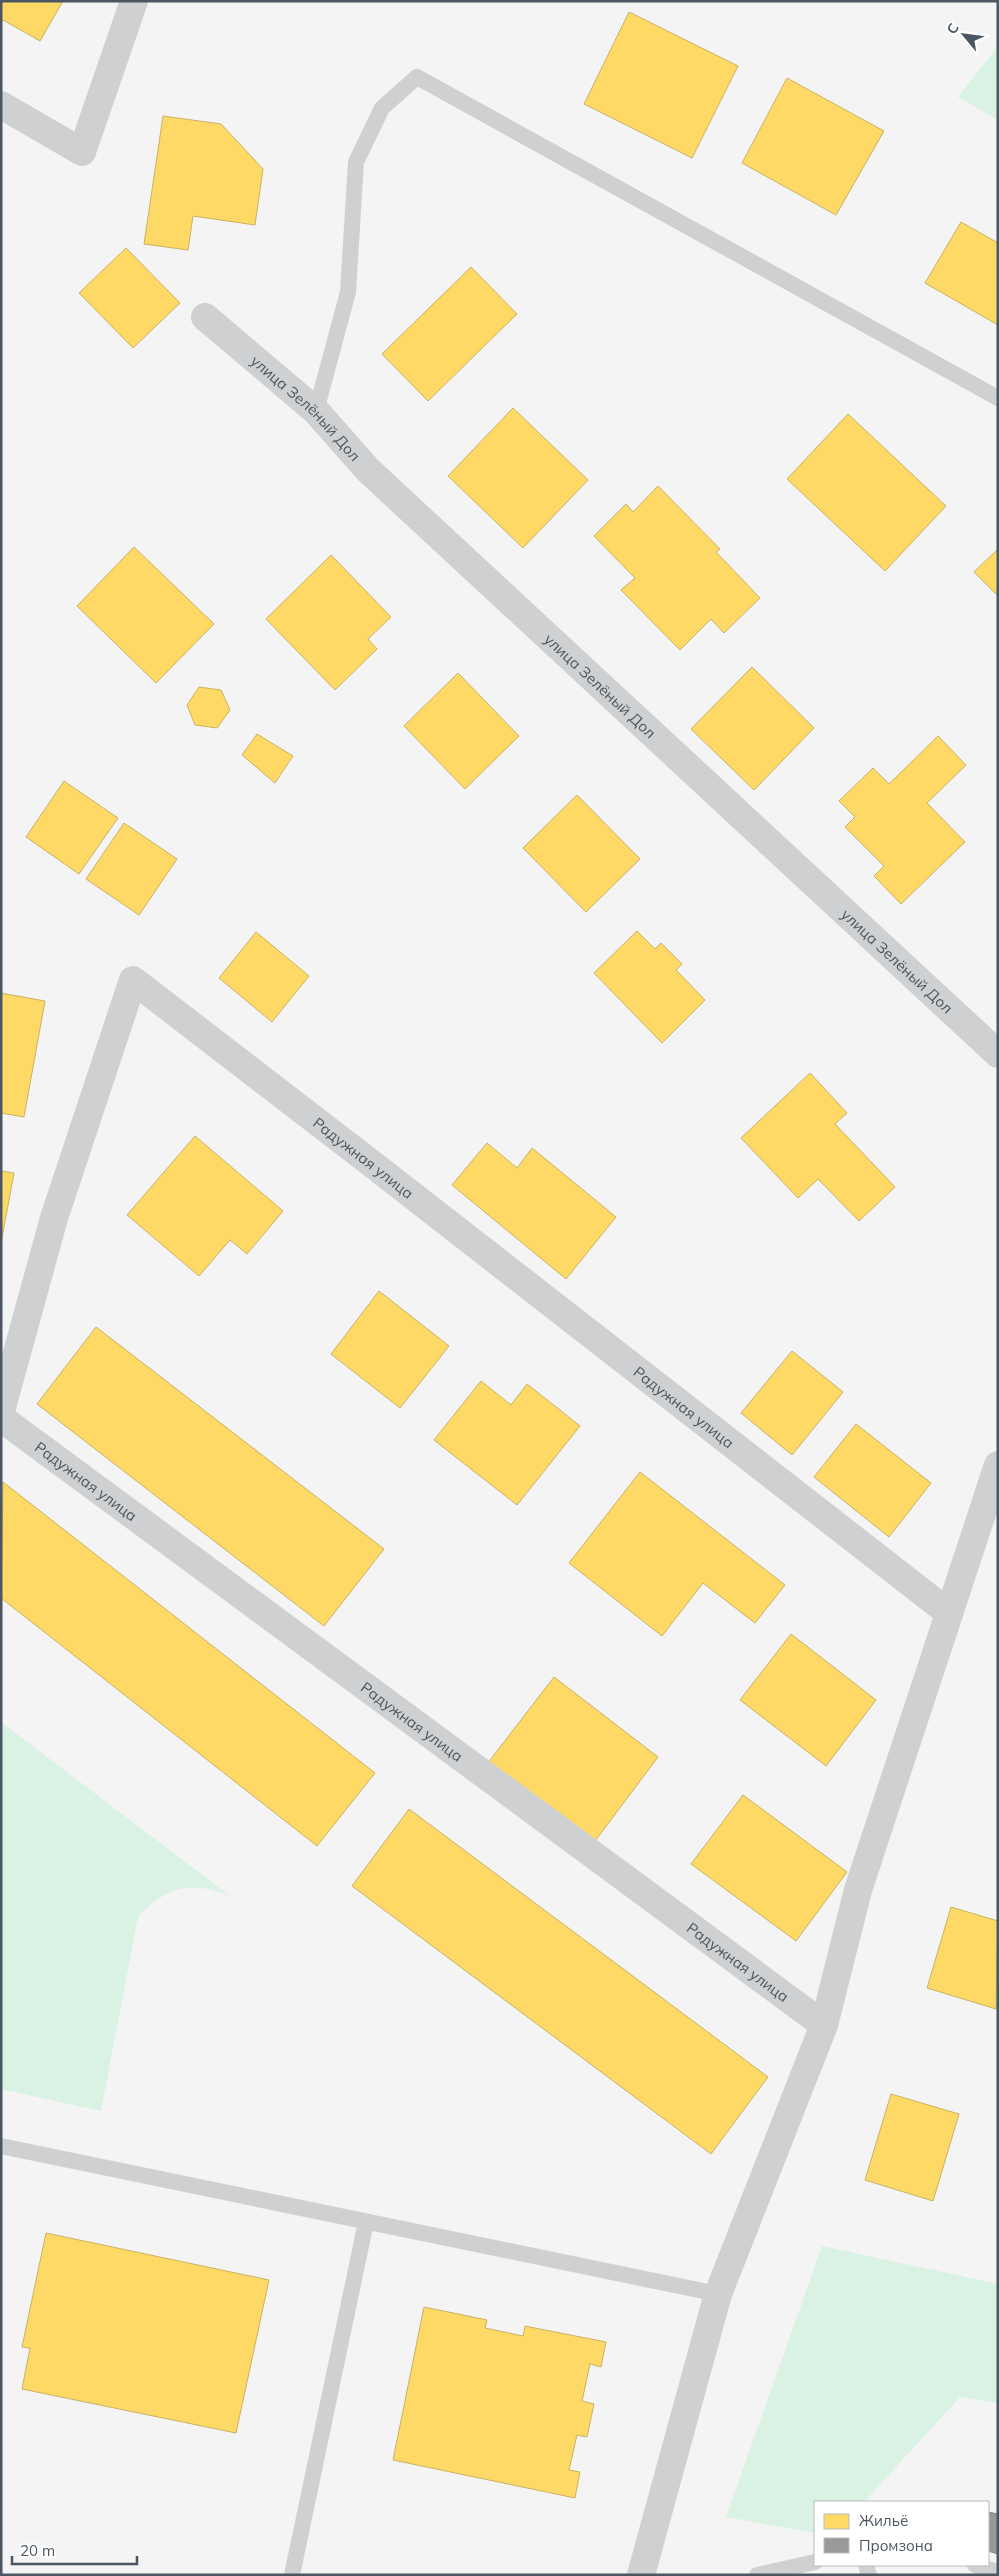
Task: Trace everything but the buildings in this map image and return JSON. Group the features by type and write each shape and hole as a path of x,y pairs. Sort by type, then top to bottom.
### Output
{"street":[{"path":"1,105 82,152 134,1"},
{"name":"улица Зелёный Дол","path":"205,317 316,411 368,470 998,1054"},
{"name":"Радужная улица","path":"1,1411 54,1218 132,980 367,1160 949,1613"},
{"name":"Радужная улица","path":"1,1418 824,2025"},
{"path":"641,2575 718,2294 824,2025 858,1890 998,1465"}],"lane":[{"path":"316,411 348,292 356,162 382,108 417,77 998,398"},
{"path":"1,2146 718,2294"},
{"path":"292,2575 366,2222"},
{"path":"757,2575 814,2562"},
{"path":"977,2566 998,2572"}],"green space":[{"path":"998,46 998,120 958,97"},
{"path":"1,1722 230,1896 204,1888 180,1889 159,1898 138,1917 101,2111 1,2089"},
{"path":"822,2246 998,2284 998,2403 960,2397 865,2501 814,2501 814,2533 726,2517"}]}
